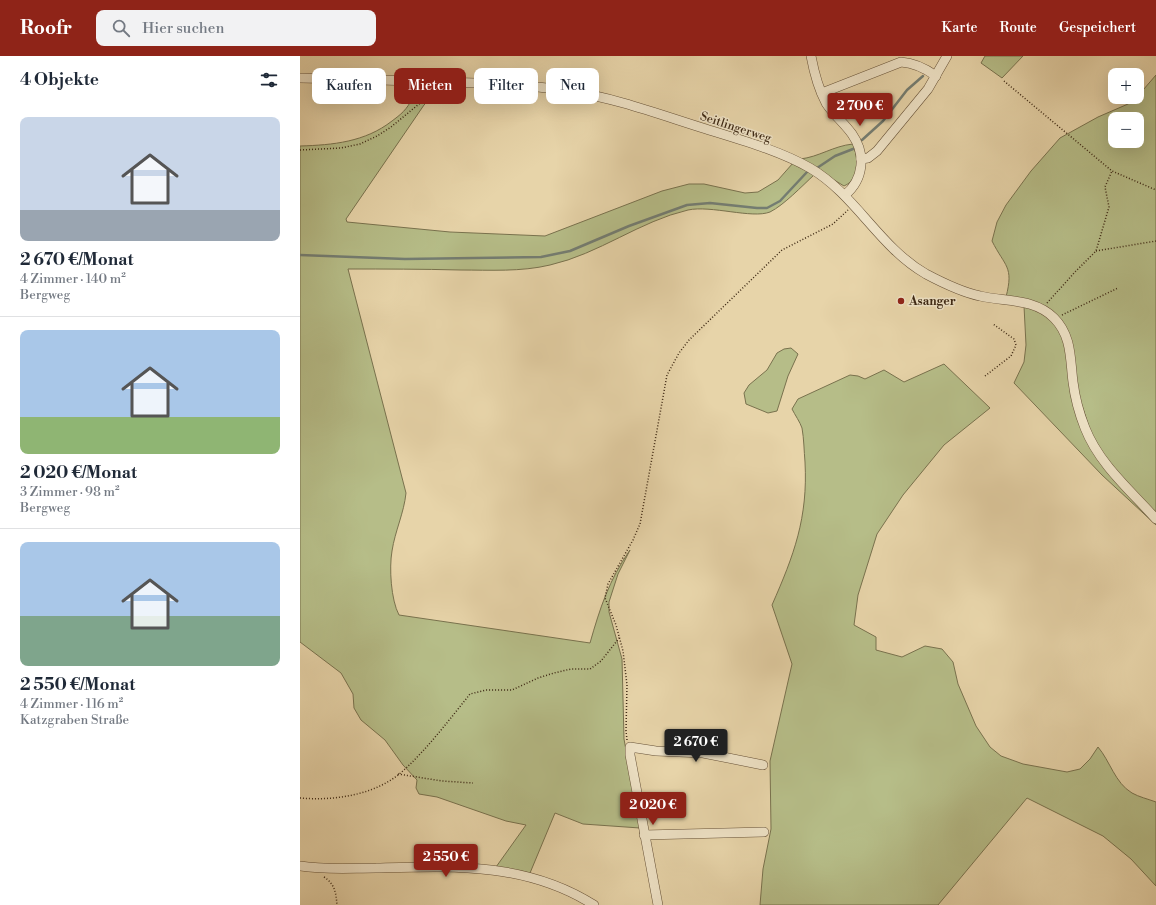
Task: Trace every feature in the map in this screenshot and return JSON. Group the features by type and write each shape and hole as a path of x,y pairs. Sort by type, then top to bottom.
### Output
{"street":[{"path":"811,56 822,93 827,104 852,135 858,147 861,159 861,171 857,181 852,189 845,195"},
{"path":"861,159 868,158 877,151 928,89 947,56"},
{"path":"822,93 901,62 911,63 925,68 936,76"},
{"name":"Seitlingerweg","path":"300,78 394,81"},
{"name":"Seitlingerweg","path":"466,83 540,86 610,99 781,155 811,169 845,195 880,237 911,264 926,273 963,291 981,297 1033,305 1042,309"},
{"path":"1042,309 1055,319 1066,336 1076,400 1092,443 1114,472 1156,519"},
{"path":"658,905 644,835 630,755 630,747 656,751 703,753 763,765"},
{"path":"644,835 764,832"},
{"path":"300,866 315,868 453,867 504,871 559,886 594,905"}],"path":[{"path":"1004,81 1112,171 1156,190"},
{"path":"300,150 341,148 360,144 377,136 417,104"},
{"path":"1042,309 1096,251 1109,207 1105,187 1112,171"},
{"path":"630,747 626,731 626,672 620,637 605,598 608,584 633,540 640,524 652,462 664,385 672,363 689,340 774,257 790,244 833,224 853,204"},
{"path":"1096,251 1156,241"},
{"path":"1055,319 1080,304 1118,288"},
{"path":"985,376 1011,356 1016,345 1014,339 993,324"},
{"path":"300,798 318,800 343,797 373,789 403,771 422,751 470,694 486,690 512,690 538,678 571,669 590,669 601,661 620,637"},
{"path":"398,774 442,781 473,783"},
{"path":"315,868 316,871 330,880 335,890 337,905"}],"green space":[{"path":"985,56 1023,56 1002,78 981,63"},
{"path":"1156,75 1156,515 1102,454 1086,425 1056,314 1006,297 1009,273 992,241 997,222 1006,205 1031,171 1060,138 1108,113 1108,148 1144,148 1144,112 1110,112 1128,104 1144,104 1144,89"},
{"path":"409,104 425,104 346,219 347,222 450,232 545,236 662,191 689,184 704,184 745,193 758,192 778,180 793,163 814,175 787,200 770,212 753,214 708,209 688,210 670,215 636,229 603,246 568,260 550,265 517,270 348,269 406,493 391,558 392,593 399,615 590,643 611,583 630,550 618,574 609,602 609,612 622,659 624,739 640,828 583,824 555,813 530,873 496,867 526,825 506,821 437,797 419,794 416,788 417,780 403,765 385,740 361,720 354,708 353,694 341,673 300,642 300,146 324,145 360,138 382,128 406,109"},
{"path":"853,144 857,162 856,173 850,183 844,186 800,159 846,145"},
{"path":"1024,306 1035,309 1054,322 1064,340 1069,366 1100,461 1156,525 1102,475 1014,383 1024,362 1026,345"},
{"path":"791,348 798,354 788,376 777,411 768,413 746,404 744,393 749,385 767,370 777,353 784,349"},
{"path":"944,364 990,408 944,445 903,495 877,534 858,595 854,625 876,637 876,650 902,657 925,646 942,649 953,662 958,684 976,726 990,747 1001,756 1023,764 1067,772 1080,769 1090,759 1098,747 1121,784 1126,789 1132,793 1156,802 1156,886 1131,859 1103,836 1027,798 938,905 760,905 763,869 771,829 770,761 792,664 772,605 793,553 802,519 804,501 805,462 803,432 792,409 798,399 850,375 865,379 884,370 904,382"}],"waterway":[{"path":"862,140 883,121 907,90 923,76"},
{"path":"817,168 835,156 853,149"},
{"path":"300,255 405,259 541,257 570,251 629,226 687,205 710,203 767,208 780,201 807,172"}],"place":[{"name":"Asanger","path":"901,301"}]}
